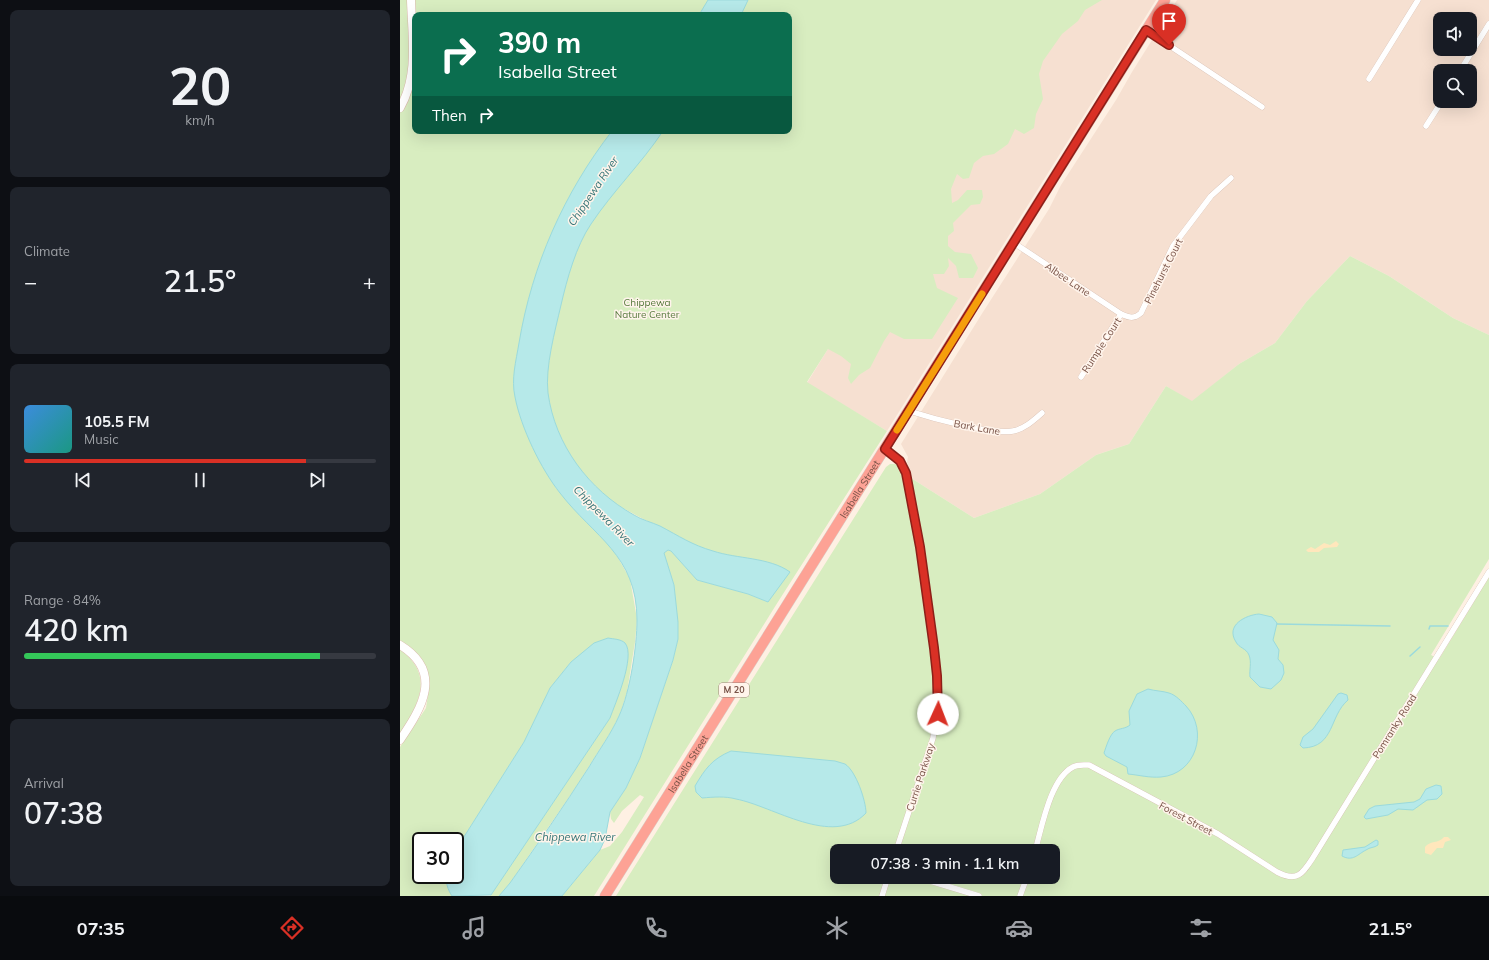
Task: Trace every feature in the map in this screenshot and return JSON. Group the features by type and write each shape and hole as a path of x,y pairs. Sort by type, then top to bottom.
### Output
{"highway":[{"name":"Isabella Street","path":"605,896 1165,0"}],"street":[{"path":"411,0 412,32"},
{"path":"1369,79 1418,0"},
{"path":"1464,64 1489,24"},
{"path":"1146,30 1262,107"},
{"path":"400,108 408,88 412,68"},
{"path":"1426,126 1438,108"},
{"name":"Pinehurst Court","path":"1121,314 1129,318 1136,317 1141,313 1173,246 1211,196 1231,178"},
{"name":"Albee Lane","path":"1014,243 1121,314"},
{"name":"Rumple Court","path":"1081,377 1121,314"},
{"name":"Bark Lane","path":"909,411 938,420 1001,432 1013,431 1022,428 1042,413"},
{"name":"Currie Parkway","path":"885,449 900,461 906,473 920,547 934,648 938,700 933,738 898,844"},
{"name":"Pomranky Road","path":"1295,878 1301,874 1314,856 1489,572"},
{"path":"400,645 411,652 419,663 425,686 421,707 400,740"},
{"name":"Forest Street","path":"1037,844 1057,783 1064,773 1075,765 1089,765 1098,768 1151,799 1218,834 1285,877 1295,878"},
{"path":"882,896 886,884"},
{"path":"940,884 979,896"},
{"path":"1020,896 1024,884"}],"shaded area":[{"path":"1043,0 1156,0 887,431 807,383"},
{"path":"1177,0 1489,0 1489,335 1453,318 1389,276 1350,256 1307,301 1275,343 1239,364 1192,402 1166,386 1129,444 1096,455 1040,494 974,518 911,478 907,462 908,457 901,444 1049,209 1061,185 1116,100"}],"green space":[{"name":"Chippewa Nature Center","path":"400,0 1102,0 1085,10 1078,21 1062,34 1043,61 1039,74 1043,99 1036,114 1034,128 1024,134 1015,129 1008,144 994,154 983,156 974,163 969,178 963,179 957,174 951,189 952,203 958,200 967,190 982,190 983,197 980,204 971,205 953,223 954,231 948,236 948,246 955,252 971,254 978,268 973,278 959,278 956,266 948,258 949,266 944,274 933,274 937,288 958,298 932,339 904,339 890,332 870,368 859,375 851,384 848,378 851,364 841,356 828,349 807,382 887,431 594,896 562,896 600,850 610,846 622,832 644,797 640,795 622,811 614,823 611,819 610,812 626,788 640,758 673,660 678,639 674,585 663,553 668,550 671,551 697,580 748,594 768,602 714,552 688,543 617,505 601,492 583,473 555,487 612,547 630,579 637,619 635,642 627,692 620,714 612,730 576,787 510,883 499,896 490,896 610,718 571,662 550,688 524,742 464,837 464,832 412,832 412,884 448,884 448,889 452,896 400,896 400,747 426,708 429,688 414,652 400,640"},
{"path":"1350,256 1389,276 1453,318 1489,335 1489,559 1431,655 1439,659 1489,577 1489,896 616,896 886,467 890,464 896,464 911,478 974,518 1040,494 1096,455 1129,444 1166,386 1192,401 1239,364 1275,343 1307,301"},
{"path":"400,649 411,659 417,669 420,680 420,690 418,701 400,734"}],"sand":[{"path":"1336,541 1339,544 1337,547 1324,548 1319,552 1308,552 1306,550 1311,547 1315,549 1324,543 1330,545"},
{"path":"1444,837 1448,837 1451,840 1445,842 1443,848 1437,848 1431,855 1425,853 1425,847 1427,845 1439,841"}],"water":[{"path":"708,0 748,0 742,12 701,12"},
{"name":"Chippewa River","path":"610,134 661,134 646,155 608,200 591,224 581,242 566,284 551,349 547,383 552,412 566,448 589,479 603,493 618,505 643,520 660,526 705,549 722,554 763,561 782,567 790,572 768,602 748,594 697,580 671,551 668,550 664,553 674,585 678,622 678,639 673,660 640,758 626,788 610,812 605,839 600,850 562,896 499,896 510,883 550,825 589,767 612,729 623,706 630,682 636,643 637,620 635,598 630,579 622,563 599,535 560,493 546,472 527,435 518,409 514,390 515,363 525,314 541,258 565,205 579,179"},
{"path":"1259,614 1272,617 1277,623 1273,640 1279,650 1278,659 1283,665 1284,673 1281,680 1271,689 1260,687 1250,677 1249,655 1237,644 1233,636 1233,631 1238,622 1248,616"},
{"path":"608,638 625,643 628,649 624,680 610,718 491,895 452,896 447,884 464,884 464,837 524,742 550,688 571,662 594,643"},
{"path":"1148,689 1167,692 1176,697 1186,706 1193,716 1197,727 1195,750 1190,760 1183,768 1173,774 1161,777 1128,774 1127,767 1106,756 1104,753 1111,735 1117,730 1130,725 1129,711 1137,694"},
{"path":"1341,693 1347,695 1348,700 1337,714 1326,737 1321,742 1313,746 1303,748 1300,745 1303,737 1313,729 1338,694"},
{"path":"731,751 835,761 845,764 853,773 860,787 866,813 852,823 837,827 820,826 802,822 751,803 732,798 702,798 696,792 695,786 714,761"},
{"path":"1436,785 1441,786 1442,794 1437,799 1427,800 1413,810 1398,809 1388,815 1366,819 1364,817 1369,809 1375,806 1414,802 1420,799 1426,789"},
{"path":"1376,840 1378,841 1378,845 1355,857 1346,858 1342,856 1343,850 1365,847"}],"waterway":[{"path":"1277,624 1390,626"},
{"path":"1429,629 1430,626 1448,626"},
{"path":"1410,656 1420,647"}],"slow traffic":[{"path":"897,430 982,294"}],"route":[{"path":"938,714 937,676 934,648 920,547 906,473 900,461 885,449 1146,30 1169,45"}]}
